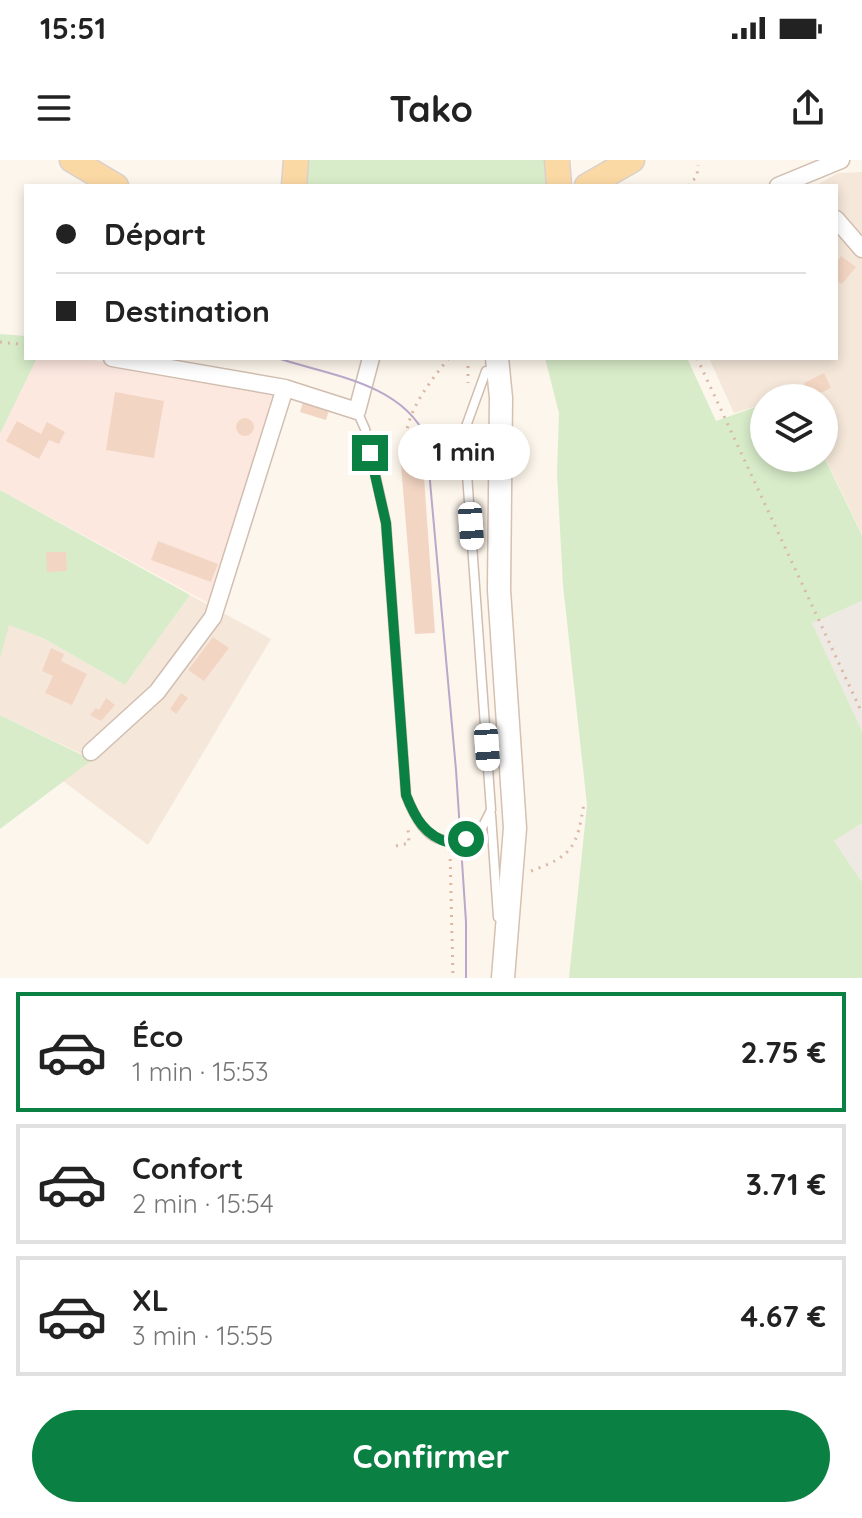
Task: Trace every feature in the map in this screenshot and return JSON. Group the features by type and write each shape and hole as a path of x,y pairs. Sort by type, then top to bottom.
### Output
{"main road":[{"path":"72,160 113,184"},
{"path":"557,160 559,184"},
{"path":"590,184 632,160"},
{"path":"488,362 499,423 499,590 515,828 503,978"}],"street":[{"path":"803,181 841,160"},
{"path":"838,221 862,249"},
{"path":"124,360 285,388 357,411 370,360"},
{"path":"91,752 157,692 213,617 285,388"}],"lane":[{"path":"488,362 464,432 503,978"},
{"path":"357,411 365,429 386,523 406,795 416,820 440,841 450,843 480,832 491,810"}],"path":[{"path":"690,184 697,176 698,165"},
{"path":"0,342 24,345"},
{"path":"405,460 405,437 411,412 448,360"},
{"path":"698,360 862,713"},
{"path":"528,872 562,860 579,833 584,803"},
{"path":"450,843 453,978"}],"shaded area":[{"path":"862,172 862,534 832,472 838,472 838,384 750,384 750,408 734,413 710,360 838,360 838,184 819,184 838,173"},
{"path":"36,360 92,360 274,395 210,604 0,490 0,434"},
{"path":"190,595 271,639 148,845 63,781 92,759 0,715 0,659 8,624 43,638 125,685"},
{"path":"862,601 862,731 812,623"},
{"path":"862,823 862,882 834,841"}],"green space":[{"path":"307,160 545,160 547,184 305,184"},
{"path":"0,334 24,336 24,360 36,360 0,434"},
{"path":"546,360 688,360 716,421 750,409 750,472 831,472 862,535 862,601 812,623 862,731 862,823 834,841 862,882 862,978 569,978 587,805 563,585 557,473 559,413"},
{"path":"0,490 190,595 125,685 43,638 9,625 0,659"},
{"path":"0,715 92,760 0,829"}],"building":[{"path":"841,256 856,267 842,284 838,281 838,260"},
{"path":"824,373 829,384 804,384"},
{"path":"115,392 164,401 154,458 106,450"},
{"path":"304,399 330,407 326,420 300,412"},
{"path":"241,418 249,418 254,427 252,434 241,436 236,431 236,423"},
{"path":"17,421 41,434 47,422 65,432 59,444 49,440 39,459 6,441"},
{"path":"423,463 435,633 415,634 401,465"},
{"path":"158,541 218,564 211,582 151,560"},
{"path":"46,552 66,552 67,571 47,572"},
{"path":"213,637 229,648 204,681 188,670"},
{"path":"51,648 64,654 61,661 87,674 72,705 45,693 53,676 42,671"},
{"path":"181,693 188,698 176,714 170,709"},
{"path":"106,698 115,705 101,721 90,715 96,708 99,710"}],"tram line":[{"path":"284,360 340,376 382,393 415,419 426,437 456,770 466,922 466,978"}],"route":[{"path":"370,453 386,523 406,795 416,820 440,841 450,843 466,839"}]}
